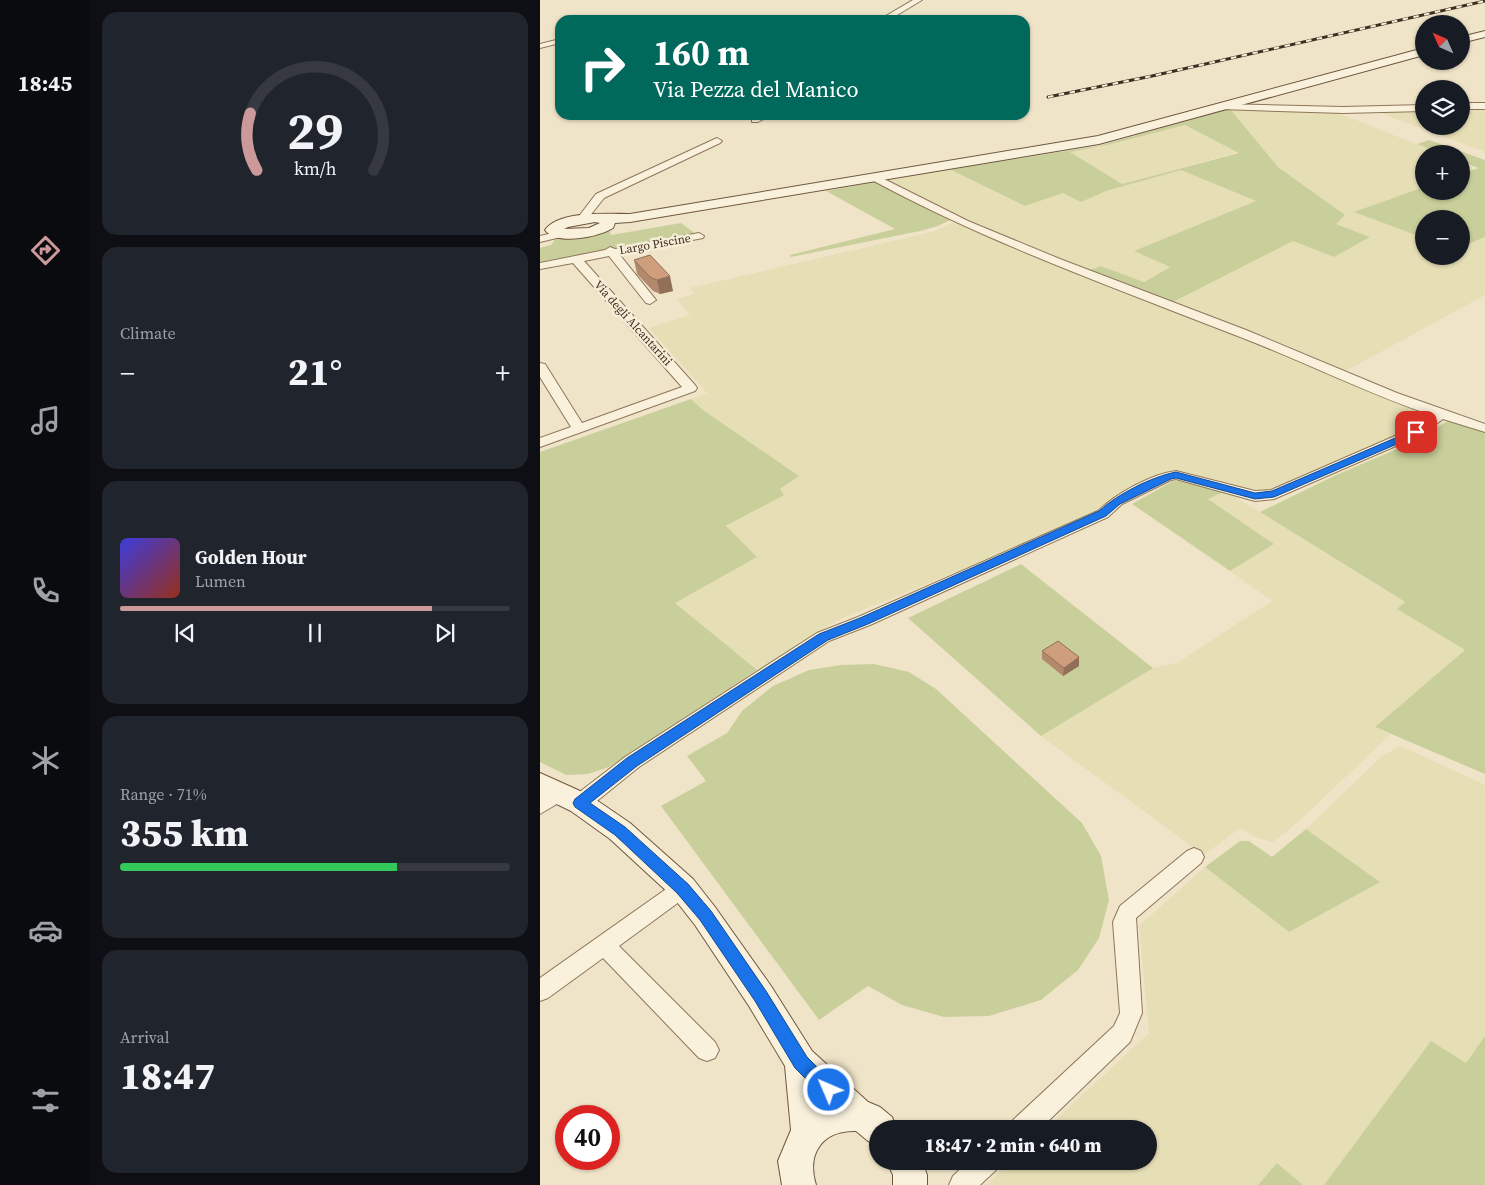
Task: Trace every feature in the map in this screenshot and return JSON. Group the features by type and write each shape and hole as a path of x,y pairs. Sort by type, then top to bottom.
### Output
{"main road":[{"path":"1470,38 1485,34"},
{"path":"549,230 581,220 689,208 1099,140 1415,53"},
{"path":"549,230 593,231 602,217"},
{"path":"555,797 620,831 682,888 722,940 801,1062 868,1122"},
{"path":"801,1062 808,1133"},
{"path":"794,1181 796,1159 800,1146 808,1133 818,1123 830,1117 843,1114 868,1122"},
{"path":"908,1170 910,1185"}],"street":[{"path":"892,15 918,0"},
{"path":"540,46 555,42"},
{"path":"1470,106 1485,106"},
{"path":"1222,107 1343,110 1415,108"},
{"path":"602,217 596,200 600,196 716,141"},
{"path":"876,178 920,202 996,236 1304,358 1439,415 1485,428"},
{"name":"Largo Piscine","path":"540,266 610,251 699,236"},
{"name":"Largo Piscine","path":"610,251 650,300"},
{"name":"Via degli Alcantarini","path":"576,259 690,388 579,428"},
{"path":"540,367 579,428 540,443"},
{"path":"555,797 632,762 823,637 864,621 1103,514 1116,501 1168,476 1176,475 1255,496 1274,494 1416,432 1439,415"},
{"path":"1031,1120 1122,1034 1132,1013 1124,922 1128,914 1194,857"},
{"path":"540,991 682,888"},
{"path":"604,945 707,1050"},
{"path":"962,1185 978,1170"}],"shaded area":[{"path":"1480,107 1485,109 1485,152 1440,135 1470,135 1470,108"},
{"path":"1230,109 1336,112 1418,145 1415,145 1415,190 1355,212 1415,235 1415,265 1470,265 1470,243 1485,237 1485,295 1344,372 1173,302 1293,241 1334,257 1370,237 1336,224 1345,215 1278,167"},
{"path":"1415,110 1415,126 1378,112"},
{"path":"1185,124 1239,152 1122,184 1069,152 1107,145"},
{"path":"949,169 1025,206 1063,193 1081,201 1106,191 1181,170 1256,201 1134,251 1170,267 1143,282 1102,266 1090,270 1020,244 933,207 888,180"},
{"path":"958,221 1435,416 1422,429 1272,493 1254,493 1179,470 1098,514 836,621 757,670 674,603 757,557 726,527 783,495 780,489 799,476 703,410 691,399 707,393 649,328 690,315 677,299 695,294 690,288 932,232"},
{"path":"1226,491 1405,603 1397,609 1465,650 1375,727 1390,735 1297,823 1273,842 1257,838 1240,828 1204,855 1041,736 1153,668 1177,663 1272,601 1230,571 1274,544 1208,499"},
{"path":"1401,746 1485,785 1485,1036 1466,1063 1431,1041 1324,1185 1303,1185 1277,1163 1258,1185 986,1185 1002,1170 1157,1170 1157,1120 1056,1120 1149,1033 1139,926 1205,867 1289,932 1379,881 1306,829 1381,757"}],"green space":[{"path":"1230,109 1278,167 1345,215 1336,224 1370,237 1334,257 1293,241 1173,302 1090,270 1101,266 1144,282 1170,267 1134,251 1256,201 1181,170 1106,191 1081,202 1063,193 1025,206 949,169 1098,146","holes":["1185,125 1239,153 1122,184 1070,152 1107,145"]},
{"path":"1429,140 1443,145 1419,145 1417,144"},
{"path":"1470,155 1485,160 1485,237 1470,243 1470,210 1415,210 1415,235 1354,212 1415,190 1415,200 1470,200 1470,171 1478,168 1470,165"},
{"path":"880,181 916,203 952,219 938,226 920,231 791,257 790,255 895,229 826,191"},
{"path":"681,223 696,234 540,262 540,248 551,245 556,238 594,234 609,229 611,235"},
{"path":"691,399 703,410 799,476 780,489 784,495 726,526 757,557 675,603 757,670 609,767 588,774 566,775 540,762 540,452"},
{"path":"1451,419 1485,429 1485,774 1375,727 1465,650 1397,609 1405,602 1260,512 1336,475 1411,443"},
{"path":"1188,480 1226,491 1208,499 1274,544 1230,571 1132,504 1173,481"},
{"path":"1021,564 1153,668 1041,736 908,618"},
{"path":"874,664 909,672 936,689 1082,823 1101,856 1109,900 1099,938 1078,970 1041,1000 989,1016 944,1017 902,1005 868,986 819,1020 661,806 706,781 687,756 727,733 742,711 773,686 809,670 841,665"},
{"path":"1306,829 1380,882 1289,932 1205,867 1240,841 1249,841 1272,857"},
{"path":"1485,1036 1485,1185 1324,1185 1431,1041 1466,1063"},
{"path":"1277,1163 1303,1185 1258,1185"}],"building":[{"path":"650,255 670,276 657,280 650,277 634,260"},
{"path":"1058,641 1079,657 1064,668 1042,651"}],"railway":[{"path":"1048,97 1152,76 1485,1"}],"route":[{"path":"829,1090 801,1062 760,996 705,916 682,888 620,831 580,803 632,762 823,637 864,621 1103,514 1116,501 1168,476 1176,475 1255,496 1274,494 1416,432"}]}
